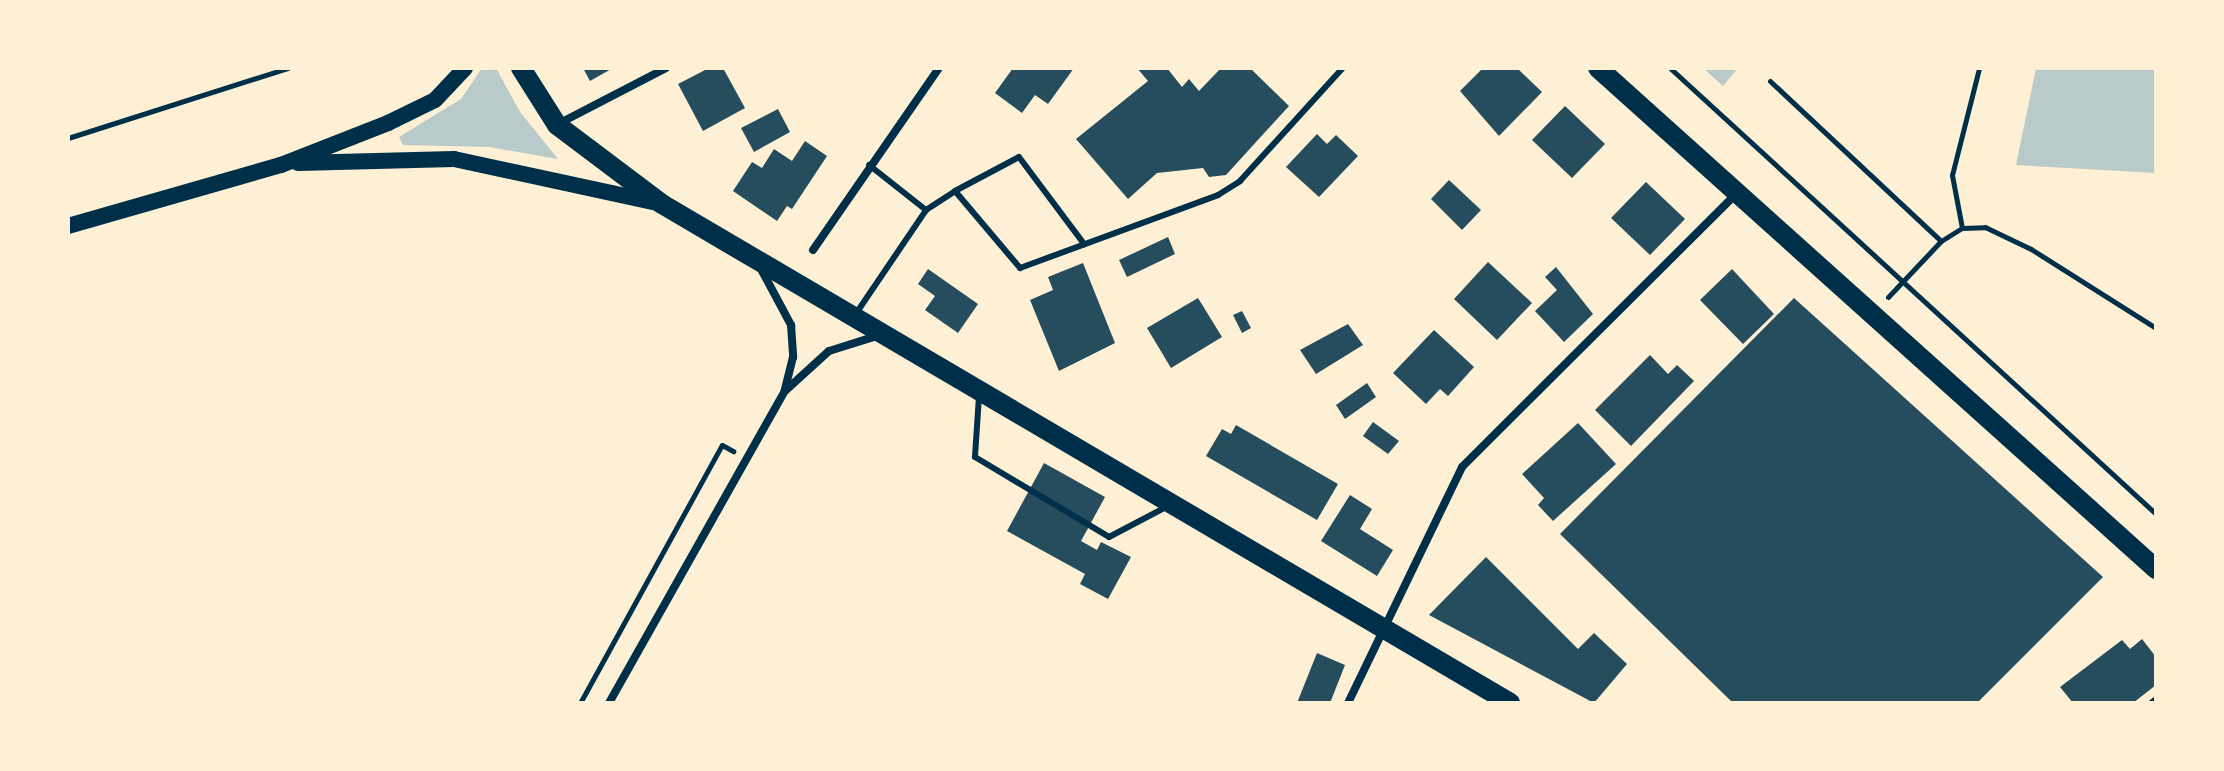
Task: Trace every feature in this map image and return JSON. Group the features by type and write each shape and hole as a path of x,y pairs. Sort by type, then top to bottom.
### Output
{"main road":[{"path":"68,226 281,165 412,113 435,100 465,68"},
{"path":"521,68 557,125 662,204 852,320 1381,625 1510,703"},
{"path":"1598,68 2156,569"},
{"path":"281,165 454,159 662,204"}],"street":[{"path":"557,125 666,68"},
{"path":"813,250 939,68"},
{"path":"1348,703 1381,625 1462,467 1737,193"},
{"path":"609,703 785,391 793,357 791,325 757,262"},
{"path":"785,391 829,351 881,335"}],"lane":[{"path":"955,191 1020,268 1218,195 1240,181 1343,68"},
{"path":"852,320 926,210 1019,157 1084,244"},
{"path":"869,165 926,210"},
{"path":"979,392 975,457 1109,537 1171,505"},
{"path":"2151,703 2156,699"}],"path":[{"path":"68,138 288,68"},
{"path":"1670,68 2156,514"},
{"path":"1962,228 1952,175 1979,68"},
{"path":"1770,81 1941,241"},
{"path":"1871,315 1941,241 1962,228 1985,227 2031,249 2156,328"},
{"path":"580,703 722,445 747,459"}],"shaded area":[{"path":"482,68 496,68 520,112 558,159 489,147 403,145 399,137 461,99"},
{"path":"1703,68 1738,68 1723,86"},
{"path":"2036,68 2156,68 2156,173 2016,165"}],"building":[{"path":"583,68 613,68 590,81"},
{"path":"709,68 723,68 745,108 703,131 678,84"},
{"path":"1013,68 1074,68 1048,104 1035,95 1022,113 995,93"},
{"path":"1137,68 1167,68 1182,87 1189,79 1199,91 1221,68 1250,68 1289,106 1226,175 1209,177 1203,168 1157,173 1128,199 1076,139 1148,81"},
{"path":"1483,68 1517,68 1542,92 1499,136 1460,91"},
{"path":"1565,106 1605,144 1572,178 1532,140"},
{"path":"778,109 790,132 754,152 741,128"},
{"path":"1317,134 1327,144 1336,135 1358,156 1319,197 1286,167"},
{"path":"805,141 827,156 792,209 787,206 777,221 733,191 752,162 762,168 774,149 792,161"},
{"path":"1449,180 1481,210 1462,230 1431,199"},
{"path":"1646,182 1685,219 1650,255 1611,218"},
{"path":"1168,237 1175,254 1127,277 1119,260"},
{"path":"1488,262 1532,303 1497,340 1454,299"},
{"path":"1083,263 1115,343 1059,371 1030,300 1053,290 1048,277"},
{"path":"1556,267 1593,314 1564,342 1535,311 1557,290 1545,277"},
{"path":"928,269 978,304 958,333 925,310 935,296 918,284"},
{"path":"1732,269 1774,314 1743,344 1700,300"},
{"path":"1198,298 1222,337 1171,368 1147,328"},
{"path":"1794,298 2103,577 1977,703 1733,703 1560,534"},
{"path":"1242,311 1251,328 1242,333 1233,315"},
{"path":"1348,324 1363,345 1316,374 1300,350"},
{"path":"1434,330 1474,367 1448,396 1440,389 1426,404 1393,373"},
{"path":"1650,355 1668,374 1677,365 1694,381 1631,446 1595,410"},
{"path":"1367,383 1376,397 1345,419 1336,405"},
{"path":"1373,422 1399,441 1388,454 1363,436"},
{"path":"1578,423 1616,464 1553,521 1538,505 1544,498 1522,474"},
{"path":"1236,425 1338,484 1317,520 1206,456 1222,429 1231,434"},
{"path":"1044,463 1105,497 1081,541 1097,550 1101,542 1131,557 1108,599 1080,584 1085,574 1007,531"},
{"path":"1350,495 1372,509 1360,529 1393,550 1377,576 1321,541"},
{"path":"1486,557 1578,649 1594,633 1627,664 1594,703 1429,615"},
{"path":"2142,639 2156,657 2156,685 2133,703 2073,703 2060,687 2122,640 2130,649"},
{"path":"1317,653 1345,665 1330,703 1297,703"}]}
